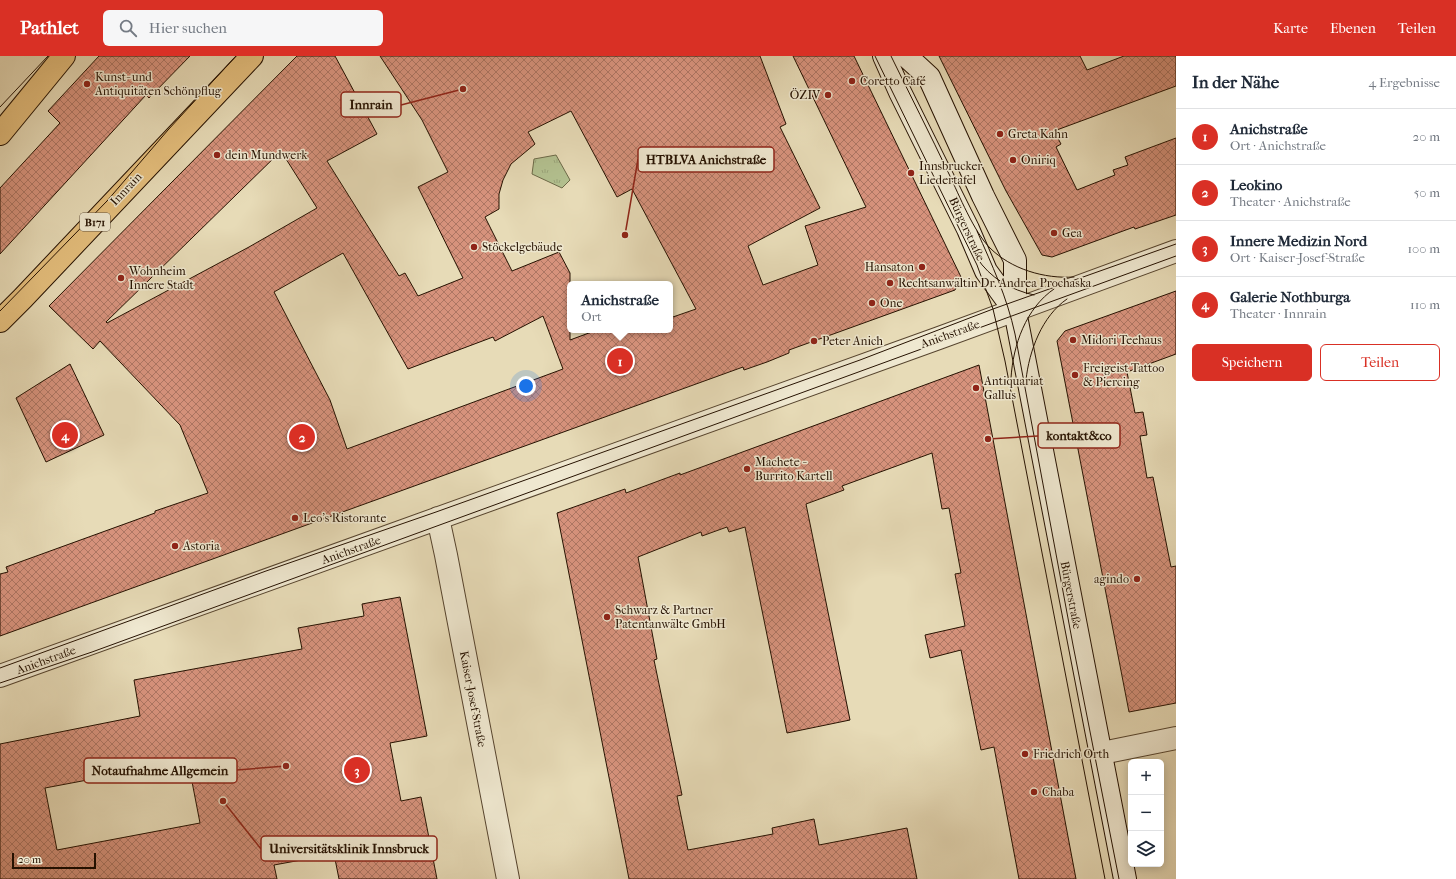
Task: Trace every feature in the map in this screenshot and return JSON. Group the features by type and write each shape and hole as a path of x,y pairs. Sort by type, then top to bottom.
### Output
{"main road":[{"path":"2,127 64,56"},
{"name":"Innrain","path":"0,321 252,56"}],"street":[{"name":"Bürgerstraße","path":"884,56 900,92 968,229 986,271 1015,311"},
{"name":"Bürgerstraße","path":"906,56 929,77 983,196 1015,260 1015,311 1102,753 1125,879"},
{"name":"Anichstraße","path":"0,676 1015,311 1062,292 1176,251"},
{"name":"Kaiser-Josef-Straße","path":"438,518 508,879"},
{"path":"1102,753 1176,738"}],"green space":[{"path":"556,155 570,180 562,188 532,174 534,159"}],"building":[{"path":"99,56 190,56 149,98 146,95 0,254 0,188 60,123 48,111"},
{"path":"297,56 335,56 377,134 327,161 399,276 405,273 418,296 463,278 418,187 448,172 422,120 380,56 760,56 786,124 780,127 820,208 748,246 763,285 818,265 805,226 866,207 793,56 854,56 961,277 955,290 789,350 789,353 767,362 744,370 743,367 0,636 0,574 8,572 6,567 155,513 155,511 208,493 180,425 100,341 93,349 49,306","holes":["571,111 617,197 632,189 696,309 673,317 673,333 589,333 570,340 570,333 567,333 567,281 570,281 570,273 559,252 512,271 485,217 499,209 499,194 503,180 511,164 535,144 528,132","281,151 317,208 249,247 107,323 106,322","343,253 408,369 493,337 495,341 543,316 563,369 347,449 330,400 274,292"]},
{"path":"939,56 1080,56 1087,70 1124,56 1176,56 1176,86 1054,131 1061,144 1056,147 1077,190 1115,175 1113,170 1128,165 1125,157 1176,138 1176,215 1135,229 1134,227 1052,257 1042,255 1006,191"},
{"path":"1176,291 1176,354 1127,372 1135,413 1143,412 1147,435 1140,436 1147,478 1153,477 1171,567 1176,566 1176,703 1129,712 1057,341 1065,331"},
{"path":"70,364 104,435 46,462 16,398"},
{"path":"979,365 1076,879 1019,879 994,747 981,750 961,650 930,658 925,635 965,626 955,574 961,573 949,508 942,509 932,453 842,486 844,490 806,504 850,720 787,733 745,527 729,532 727,527 702,536 701,532 638,557 657,659 654,660 682,795 677,796 688,850 773,834 772,828 814,819 819,845 907,828 917,879 629,879 557,513 625,489 626,493 680,473 680,475"},
{"path":"400,597 427,736 390,743 401,801 421,797 437,879 339,879 334,854 274,865 277,879 0,879 0,744 140,716 134,680 302,649 298,628 364,616 362,604","holes":["188,761 200,823 57,850 45,788"]}],"tram line":[{"path":"0,107 48,56"},
{"path":"0,311 107,201 168,130 236,56"},
{"path":"875,56 977,265 993,309 1005,361 1105,879"},
{"path":"891,56 967,213 984,241 998,255 1018,267 1051,276 1074,277"},
{"path":"977,231 994,269 1012,320 1119,879"},
{"path":"0,668 266,571 436,512 860,360 993,309 1176,244"},
{"path":"0,683 92,652 1176,256"},
{"path":"977,258 988,272 1002,282 1017,290 1034,295"},
{"path":"1011,378 1012,365 1018,340 1023,328 1036,306 1054,289"},
{"path":"1026,380 1030,358 1038,335 1050,315 1067,299"}],"place":[{"name":"Coretto Café","path":"852,81"},
{"name":"Kunst- und Antiquitäten Schönpflug","path":"87,84"},
{"name":"Innrain","path":"463,89"},
{"name":"ÖZIV","path":"828,95"},
{"name":"Greta Kahn","path":"1000,134"},
{"name":"dein Mundwerk","path":"217,155"},
{"name":"Oniriq","path":"1013,160"},
{"name":"Innsbrucker Liedertafel","path":"911,173"},
{"name":"Gea","path":"1054,233"},
{"name":"HTBLVA Anichstraße","path":"625,235"},
{"name":"Stöckelgebäude","path":"474,247"},
{"name":"Hansaton","path":"922,267"},
{"name":"Wohnheim Innere Stadt","path":"121,278"},
{"name":"Rechtsanwältin Dr. Andrea Prochaska","path":"890,283"},
{"name":"One","path":"872,303"},
{"name":"Midori Teehaus","path":"1073,340"},
{"name":"Peter Anich","path":"814,341"},
{"name":"Anichstraße","path":"620,361"},
{"name":"Freigeist Tattoo & Piercing","path":"1075,375"},
{"name":"Antiquariat Gallus","path":"976,388"},
{"name":"Galerie Nothburga","path":"65,435"},
{"name":"Leokino","path":"302,437"},
{"name":"kontakt&co","path":"988,439"},
{"name":"Machete - Burrito Kartell","path":"747,469"},
{"name":"Leo's Ristorante","path":"295,518"},
{"name":"Astoria","path":"175,546"},
{"name":"agindo","path":"1137,579"},
{"name":"Schwarz & Partner Patentanwälte GmbH","path":"607,617"},
{"name":"Friedrich Orth","path":"1025,754"},
{"name":"Notaufnahme Allgemein","path":"286,766"},
{"name":"Innere Medizin Nord","path":"357,770"},
{"name":"Chaba","path":"1034,792"},
{"name":"Universitätsklinik Innsbruck","path":"223,801"}]}
